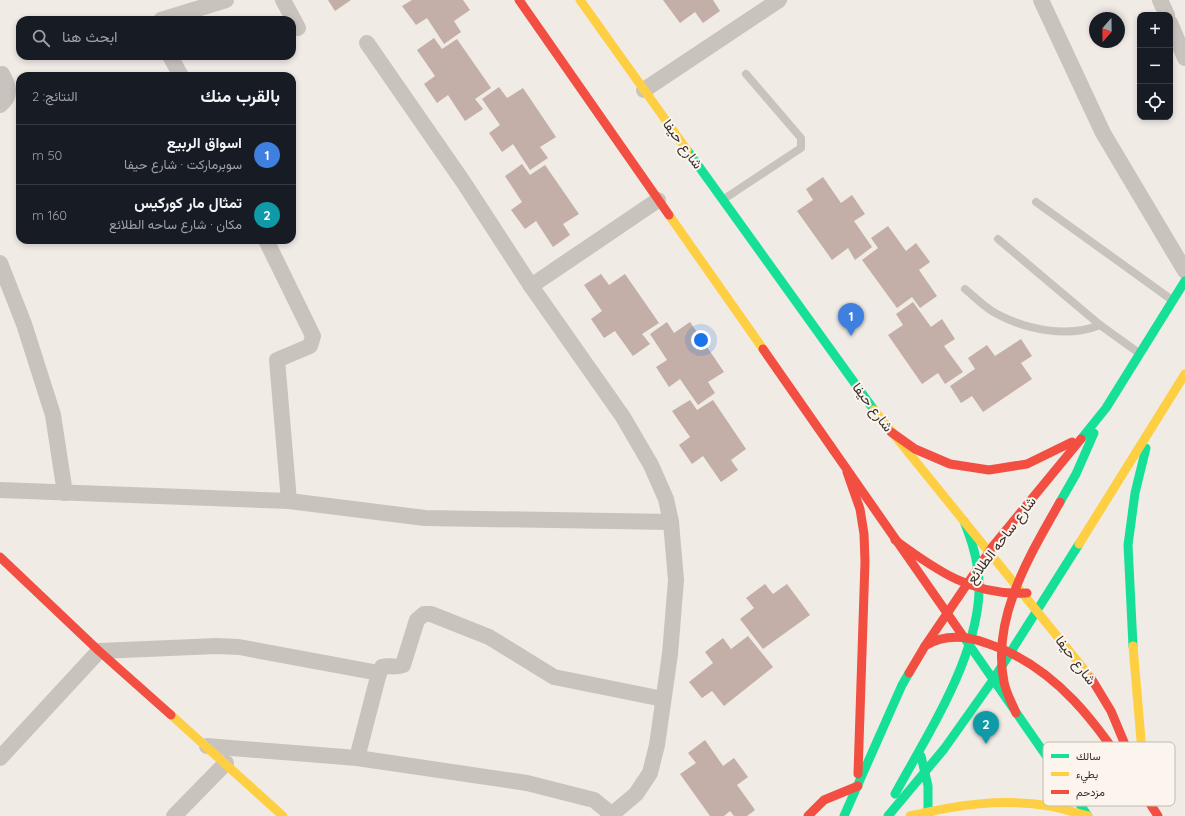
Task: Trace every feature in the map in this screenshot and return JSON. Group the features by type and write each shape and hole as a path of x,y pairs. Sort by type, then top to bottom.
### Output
{"main road":[{"path":"519,0 894,540 947,614 968,640 993,680 1043,752"},
{"name":"شارع حيفا","path":"580,0 891,432 990,552 1015,589"},
{"name":"شارع ساحه الطلائع","path":"844,816 902,685 925,646 990,552 1081,436 1106,408 1185,281"},
{"path":"888,816 926,771 993,680 1185,374"},
{"path":"1016,713 1004,685 1002,666 1002,647 1006,616 1015,589 1029,558 1073,478 1106,408"},
{"path":"1141,742 1133,645 1128,545 1135,493 1151,428"},
{"path":"891,432 915,449 950,464 989,470 1027,464 1062,449 1081,436"},
{"path":"808,816 814,807 828,796 858,786 865,562 864,534 860,509 847,472"},
{"path":"883,816 951,688 968,640 979,600 979,568 976,549 964,520"},
{"path":"894,540 934,569 979,588 991,591 1015,589 1024,594 1037,592 1054,584"},
{"path":"0,557 99,651 226,763 283,816"},
{"name":"شارع حيفا","path":"1024,594 1089,676 1111,711 1124,742"},
{"path":"925,646 946,637 1002,647 1023,657 1048,674 1072,697 1107,742"},
{"path":"919,750 929,784 928,813"},
{"path":"910,816 974,803 1012,802 1043,805"},
{"path":"1050,806 1088,816"},
{"path":"1081,806 1088,816"},
{"name":"شارع حيفا","path":"1152,806 1158,816"}],"street":[{"path":"174,16 226,0"},
{"path":"282,0 291,16"},
{"path":"644,90 779,0"},
{"path":"1041,0 1103,133 1185,271"},
{"path":"1160,0 1166,12"},
{"path":"296,24 298,28"},
{"path":"1173,29 1185,58"},
{"path":"207,746 357,758 527,783 594,800 610,815 636,794 650,773 657,745 670,654 676,580 671,522 666,499 651,464 622,418 531,286 464,183 367,43"},
{"path":"172,60 179,72"},
{"path":"0,105 6,99 9,92 8,84 2,74"},
{"path":"531,286 658,200"},
{"path":"268,244 313,336 310,346 277,360 289,501"},
{"path":"0,263 24,324 53,415 65,493"},
{"path":"0,490 289,501 425,518 671,522"},
{"path":"357,758 379,673 382,668 387,666 397,667 403,665 417,620 424,614 431,614 489,637 554,677 663,699"},
{"path":"0,758 99,651 217,646 239,647 379,673"},
{"path":"174,816 226,763"}],"lane":[{"path":"723,200 801,148 801,138 746,74"},
{"path":"1036,202 1172,300"},
{"path":"998,239 1100,325 1139,354"},
{"path":"965,289 996,314 1048,331 1086,330 1100,325"}],"building":[{"path":"328,0 351,0 335,11"},
{"path":"412,0 463,0 470,10 454,21 461,32 444,44 427,18 416,25 402,6"},
{"path":"663,0 713,0 720,11 703,23 695,12 680,23"},
{"path":"434,38 442,49 457,39 491,88 475,99 483,109 465,121 448,95 437,103 424,84 435,76 417,50"},
{"path":"499,87 507,98 523,88 556,137 540,147 548,158 530,170 513,144 502,152 489,133 500,125 482,99"},
{"path":"522,164 530,175 545,165 579,214 563,224 570,235 553,247 536,221 525,229 511,210 522,202 505,176"},
{"path":"823,177 841,203 852,195 865,214 854,221 872,247 855,260 848,248 832,260 797,211 813,200 806,189"},
{"path":"888,226 906,251 916,243 930,262 919,270 937,296 920,308 912,297 897,308 862,260 878,248 871,238"},
{"path":"601,274 609,285 625,274 659,323 642,334 650,344 633,356 615,331 604,338 591,319 602,311 584,285"},
{"path":"913,302 931,327 942,319 955,339 944,346 963,372 945,384 938,373 922,384 888,335 903,325 896,314"},
{"path":"667,322 674,333 690,322 724,372 708,382 715,393 698,405 680,379 669,387 656,367 667,360 650,334"},
{"path":"1021,339 1032,356 1021,363 1032,379 983,412 972,396 961,403 950,386 975,369 968,358 987,345 995,356"},
{"path":"690,400 697,410 713,400 746,449 731,460 738,470 721,482 703,456 692,464 679,445 690,437 672,411"},
{"path":"765,584 773,594 787,584 810,615 763,649 740,619 754,608 746,598"},
{"path":"748,636 773,667 724,706 712,691 702,698 689,682 713,663 705,652 723,638 731,649"},
{"path":"705,740 723,766 734,758 748,777 737,785 755,810 747,816 734,816 730,811 724,816 710,816 680,774 696,763 688,753"}],"traffic: fast":[{"path":"687,150 874,410"},
{"path":"1081,439 1106,408 1185,281"},
{"path":"1060,502 1076,474 1094,433"},
{"path":"1133,646 1128,545 1135,493 1146,448"},
{"path":"895,794 953,687 965,657 974,628 979,599 978,571 971,539 964,521"},
{"path":"888,816 944,749 993,680 1079,544"},
{"path":"963,636 1043,751"},
{"path":"844,816 902,685 909,673"},
{"path":"921,756 928,786 928,816"},
{"path":"1081,806 1088,816"}],"traffic: slow":[{"path":"580,0 687,150"},
{"path":"669,215 763,349"},
{"path":"1079,544 1185,374"},
{"path":"874,410 1091,678"},
{"path":"1133,646 1141,742"},
{"path":"171,715 283,816"},
{"path":"910,816 979,804 1014,803 1043,806"},
{"path":"1046,806 1088,816"}],"traffic: jam":[{"path":"519,0 669,215"},
{"path":"763,349 963,636"},
{"path":"891,432 915,449 950,464 989,470 1027,464 1072,442"},
{"path":"909,673 925,646 993,546 1081,439"},
{"path":"847,472 860,509 864,534 865,562 858,774"},
{"path":"1016,713 1004,682 1001,658 1003,634 1008,611 1016,588 1037,543 1060,502"},
{"path":"895,540 941,571 973,586 1008,593 1027,593"},
{"path":"0,557 99,651 171,715"},
{"path":"925,646 940,639 955,637 986,643 1013,654 1037,669 1059,686 1079,706 1108,742"},
{"path":"1091,678 1111,711 1124,742"},
{"path":"808,816 824,800 858,786"},
{"path":"1152,806 1158,816"}],"place":[{"name":"اسواق الربيع","path":"851,336"},
{"name":"تمثال مار كوركيس","path":"986,744"}]}
